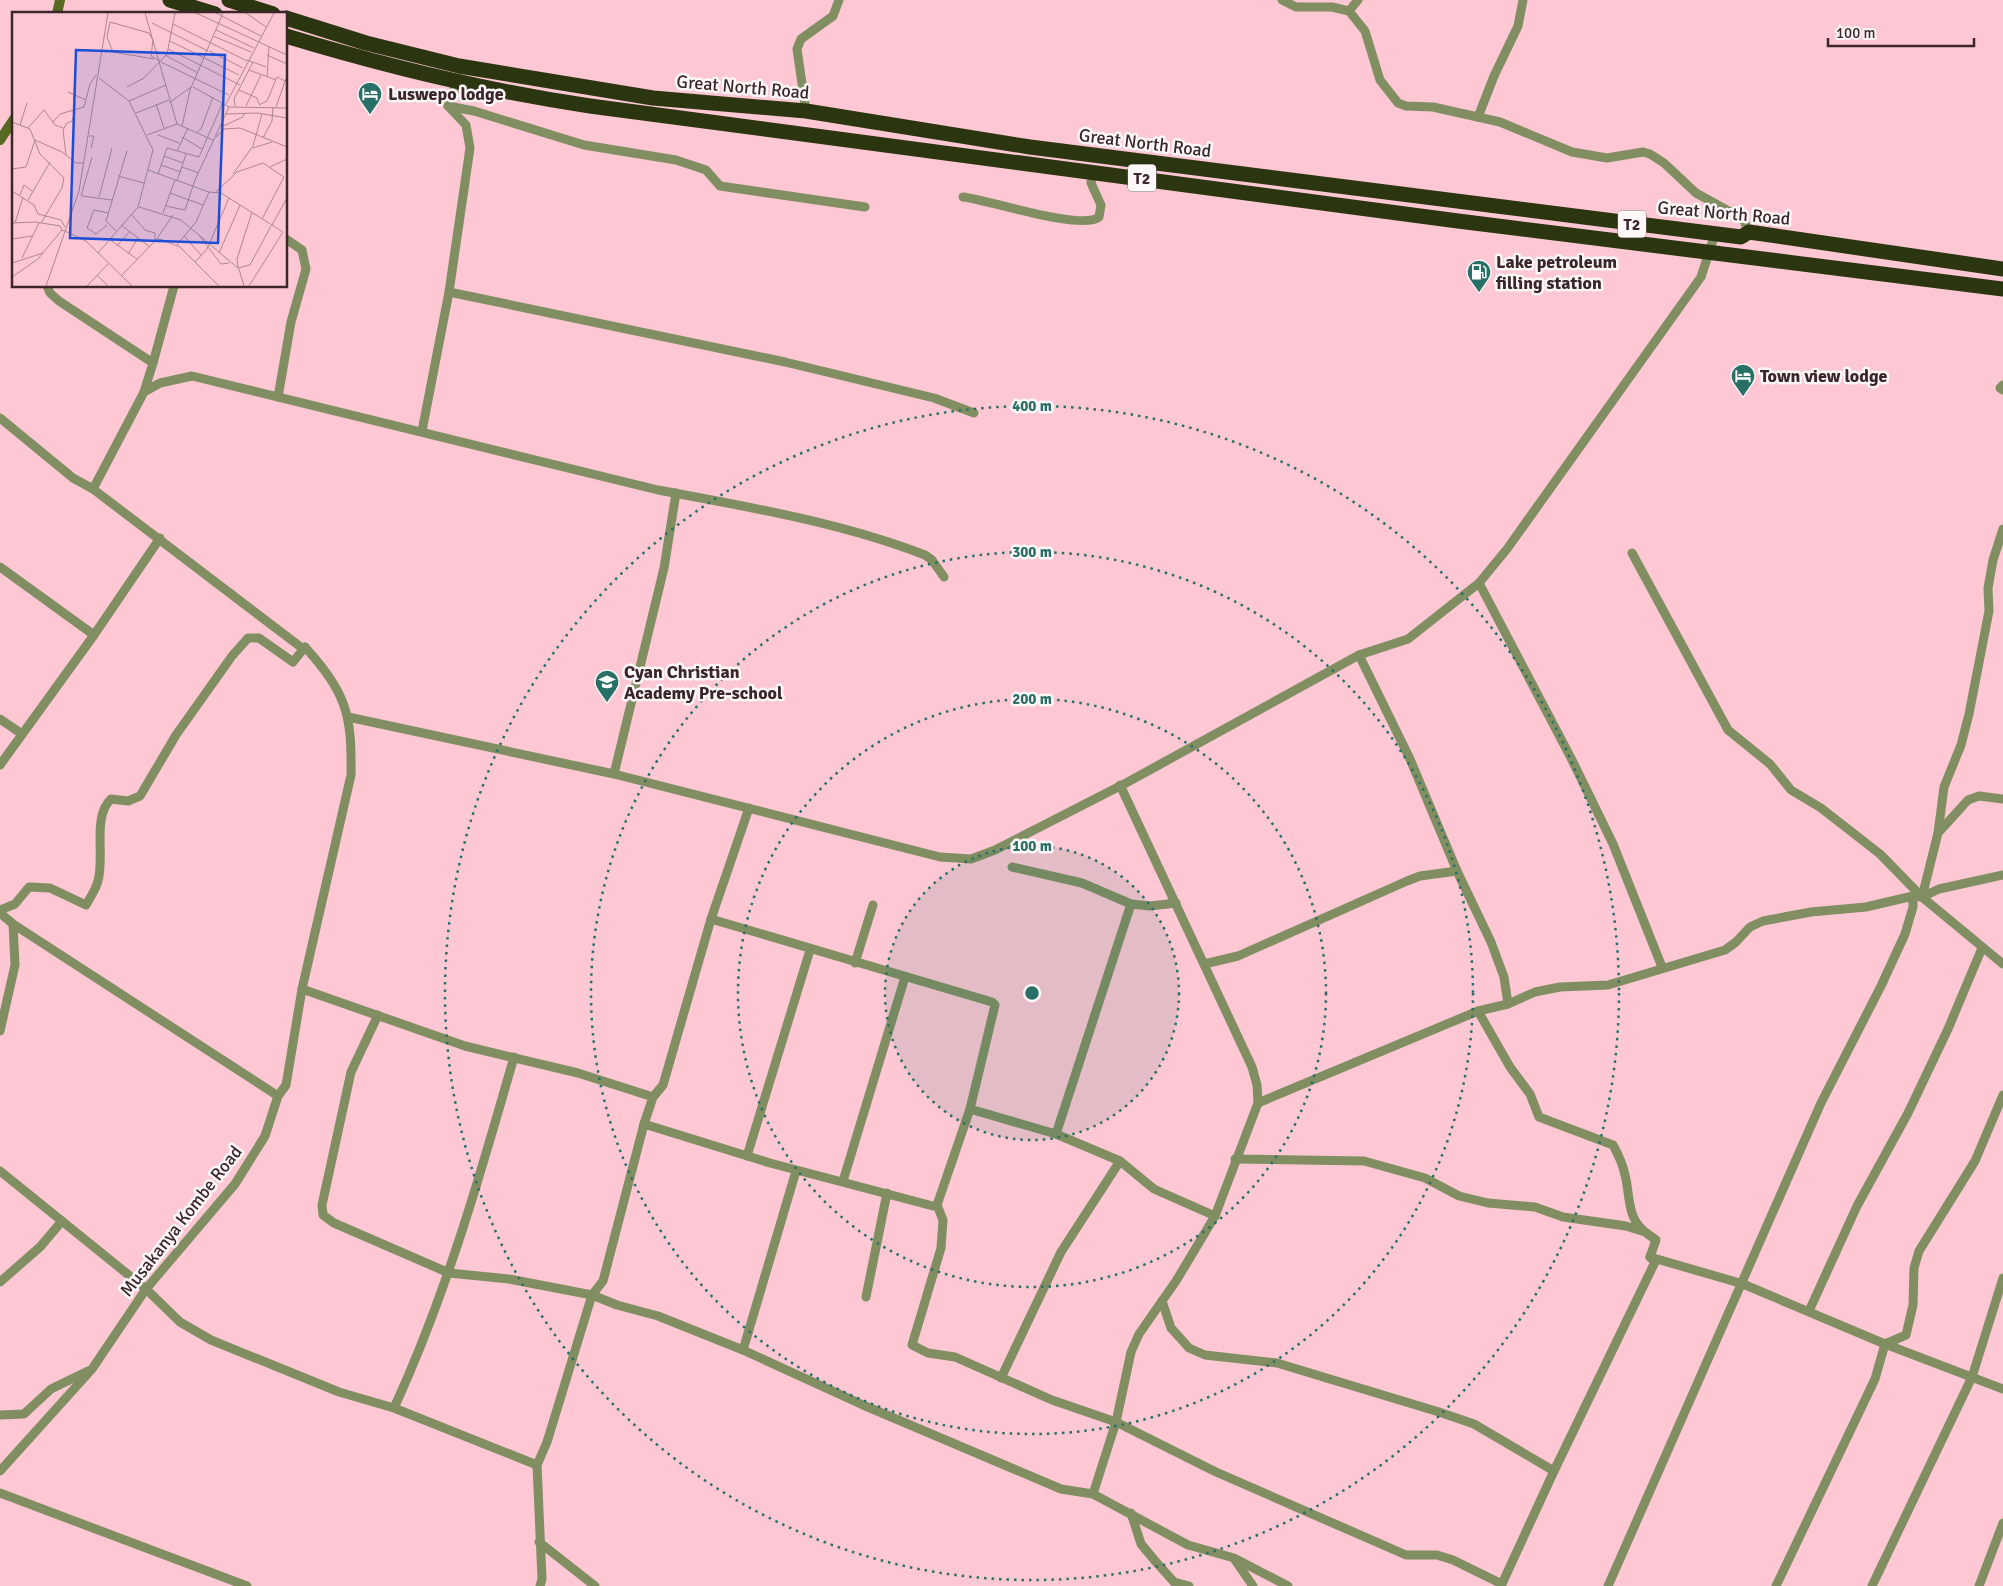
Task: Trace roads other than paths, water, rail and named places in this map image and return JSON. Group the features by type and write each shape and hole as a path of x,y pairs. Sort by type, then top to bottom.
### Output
{"highway":[{"path":"170,0 209,12"},
{"path":"229,0 267,12"},
{"name":"Great North Road","path":"288,19 384,47 507,75 652,98 806,111 1030,147 1741,238 1749,232 2003,269"},
{"name":"Great North Road","path":"288,37 336,51 503,92 590,106 1093,171 1458,221 1711,251 2003,289"}],"main road":[{"path":"0,140 12,122"}],"street":[{"path":"806,111 797,49 801,39 833,16 839,0"},
{"path":"1282,0 1303,8 1332,7 1349,11 1365,31 1380,80 1398,103 1406,106 1433,108 1478,117 1520,129 1572,152 1607,158 1643,152 1650,154 1664,163 1696,193 1742,220 1749,232"},
{"path":"1349,11 1358,0"},
{"path":"1478,117 1494,76 1518,26 1523,0"},
{"path":"448,106 454,93 454,80"},
{"path":"448,106 474,111 584,145 676,160 706,170 720,186 865,207"},
{"path":"422,431 449,292 470,148 466,125 448,106"},
{"path":"963,197 986,200 1074,222 1094,221 1099,218 1101,205 1091,183 1093,171"},
{"path":"348,717 614,774 940,857 972,858 995,850 1120,785 1359,655 1408,639 1479,582 1507,549 1701,277 1715,234"},
{"path":"278,397 291,322 306,269 302,250 288,241"},
{"path":"48,288 50,294 58,301 153,363"},
{"path":"93,489 144,392 173,288"},
{"path":"449,292 785,362 934,398 974,412"},
{"path":"144,392 160,383 192,376 676,493 730,502 820,523 917,552 932,560 944,577"},
{"path":"2003,385 2000,388 2003,390"},
{"name":"Musakanya Kombe Road","path":"0,418 73,478 93,489 160,538 270,625 302,648 304,647 336,686 348,717 352,747 351,775 302,989 286,1085 278,1096 265,1136 234,1184 146,1288 92,1369 0,1472"},
{"path":"614,774 664,568 676,493"},
{"path":"1608,1586 1743,1284 1821,1103 1881,986 1905,934 1938,833 1944,787 1961,744 1969,714 1989,611 1988,588 1993,560 2003,529"},
{"path":"0,765 94,635 160,538"},
{"path":"1632,553 1728,730 1770,764 1790,790 1841,822 1880,854 1917,897 2003,964"},
{"path":"0,567 94,635"},
{"path":"1479,582 1571,758 1613,844 1662,967"},
{"path":"278,1096 12,924 0,911 15,904 29,887 60,891 86,905 98,881 102,846 100,830 103,822 102,812 107,803 111,799 128,800 140,796 176,735 232,656 248,638 259,638 293,662 304,647"},
{"path":"1359,655 1410,759 1457,871 1491,942 1504,977 1508,1004"},
{"path":"0,719 22,734"},
{"path":"1093,1494 1116,1422 1131,1352 1139,1334 1215,1216 1235,1159 1258,1103 1258,1085 1252,1067 1120,785"},
{"path":"1938,833 1968,800 1979,796 2003,799"},
{"path":"540,1586 542,1579 537,1465 548,1442 592,1295 603,1281 644,1124 653,1098 663,1085 711,920 749,808"},
{"path":"1012,867 1082,884 1131,904 1150,906 1176,903"},
{"path":"1204,964 1238,956 1420,876 1457,871"},
{"path":"1258,1103 1478,1011 1508,1004 1535,992 1560,987 1608,985 1662,967 1695,960 1725,950 1736,942 1750,927 1763,921 1811,912 1866,907 1917,897 1939,889 2003,876"},
{"path":"1056,1134 1131,904"},
{"path":"855,963 872,905"},
{"path":"711,920 992,1002 995,1005 970,1109 937,1205 943,1220 940,1248 912,1345 928,1353 955,1357 1052,1400 1116,1422 1216,1472 1406,1555 1437,1555 1453,1560 1501,1585 1655,1262 1650,1256"},
{"path":"0,1031 15,965 12,924"},
{"path":"1809,1310 1857,1206 1908,1113 1940,1046 1982,948"},
{"path":"747,1156 810,950"},
{"path":"843,1181 905,977"},
{"path":"302,989 465,1046 578,1072 653,1098"},
{"path":"1478,1011 1510,1067 1530,1094 1539,1117 1613,1145 1626,1175 1629,1202 1635,1223 1656,1240"},
{"path":"378,1015 351,1072 322,1210 323,1216 334,1223 449,1273 509,1279 592,1295 617,1305 658,1316 743,1350 863,1405 1061,1489 1093,1494 1188,1545 1234,1558 1288,1586"},
{"path":"394,1408 419,1354 449,1273 514,1057"},
{"path":"1885,1344 1906,1335 1913,1305 1914,1268 1919,1251 1975,1161 2003,1095"},
{"path":"970,1109 1056,1134 1120,1161 1154,1189 1215,1216"},
{"path":"644,1124 796,1171 843,1181 933,1206 937,1205"},
{"path":"1235,1159 1364,1161 1425,1178 1459,1196 1488,1203 1536,1207 1563,1217 1626,1226 1645,1232 1656,1240"},
{"path":"1001,1378 1061,1252 1120,1161"},
{"path":"0,1170 146,1288 180,1322 211,1340 339,1392 394,1408 537,1465"},
{"path":"743,1350 796,1171"},
{"path":"866,1296 887,1193"},
{"path":"0,1282 40,1247 62,1221"},
{"path":"1650,1256 1656,1240"},
{"path":"1650,1256 1662,1258 1743,1284 1809,1310 1885,1344 2003,1389"},
{"path":"1872,1586 1972,1377 2003,1278"},
{"path":"1162,1301 1171,1328 1189,1348 1205,1354 1286,1365 1439,1412 1474,1424 1554,1471"},
{"path":"1776,1586 1876,1380 1885,1344"},
{"path":"0,1415 24,1414 51,1389 92,1369"},
{"path":"0,1493 247,1586"},
{"path":"1131,1513 1141,1544 1174,1582 1189,1586"},
{"path":"1980,1586 2003,1524"},
{"path":"539,1542 596,1586"},
{"path":"1234,1558 1253,1586"}],"place":[{"name":"Luswepo lodge","path":"370,115"},
{"name":"Lake petroleum filling station","path":"1479,293"},
{"name":"Town view lodge","path":"1743,397"},
{"name":"Cyan Christian Academy Pre-school","path":"607,703"}]}
